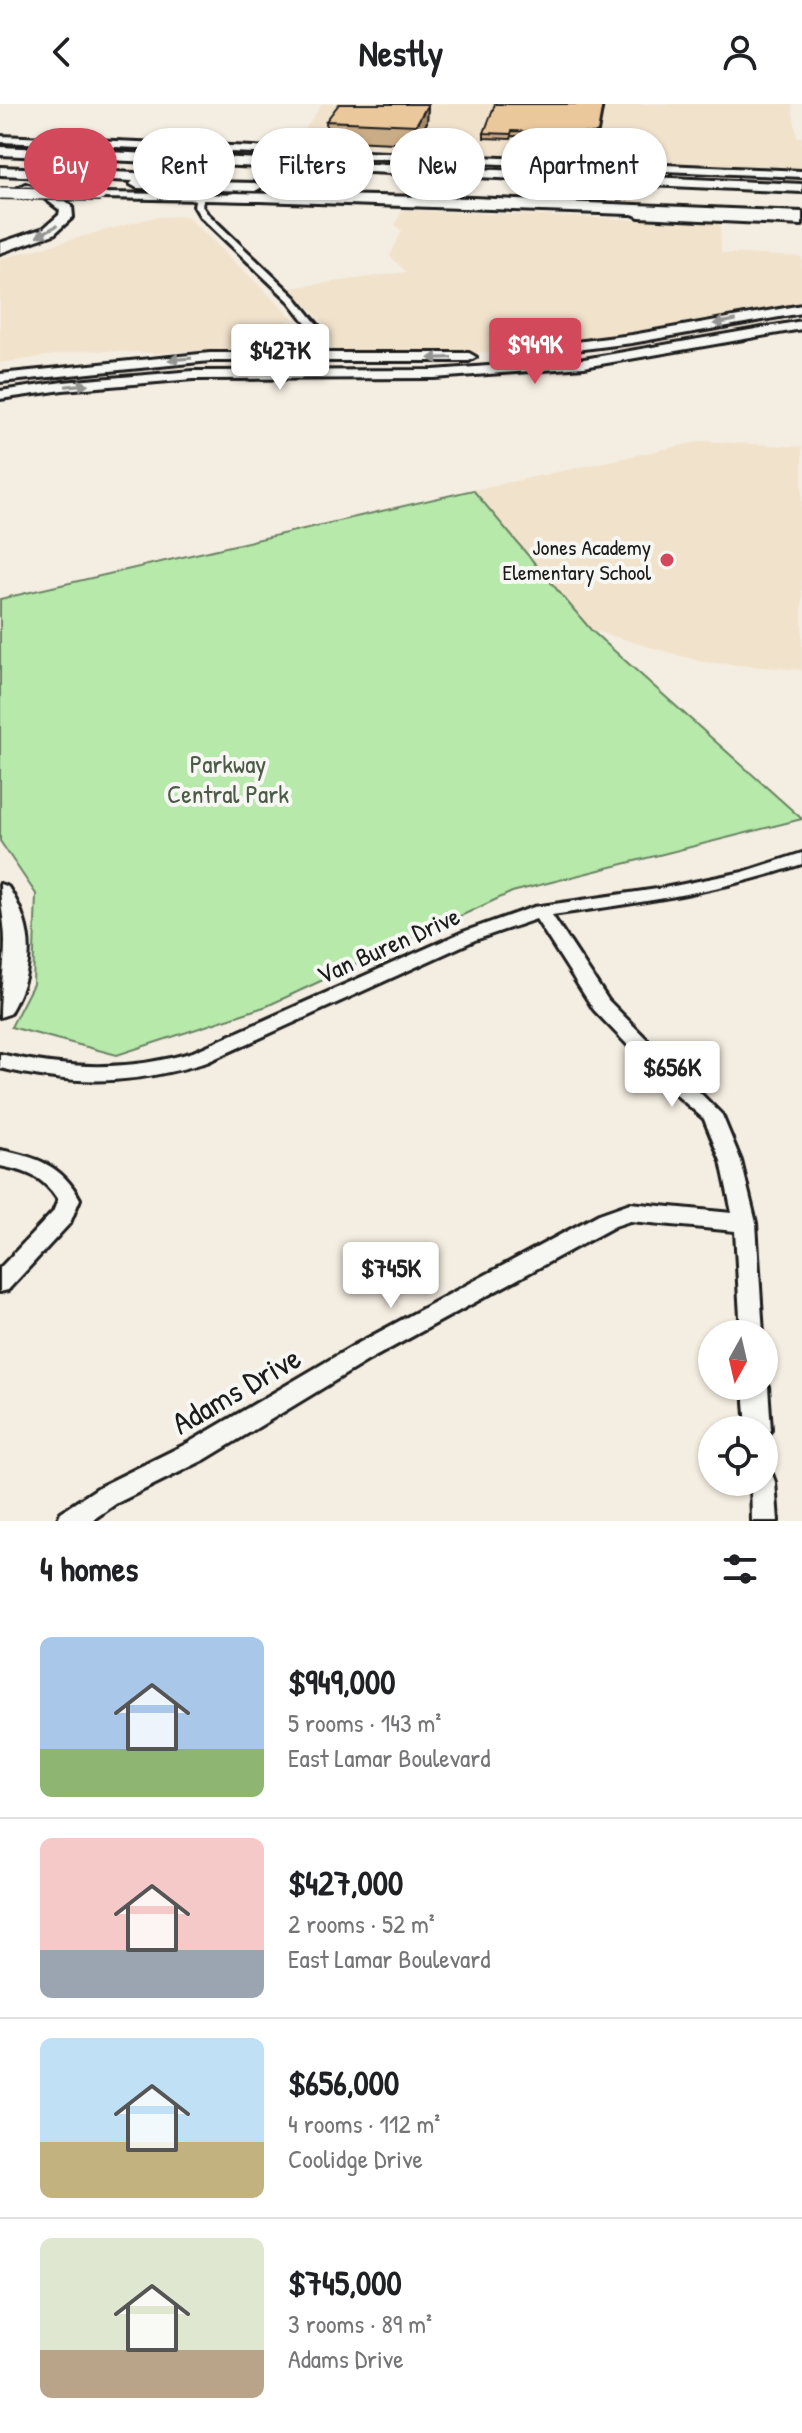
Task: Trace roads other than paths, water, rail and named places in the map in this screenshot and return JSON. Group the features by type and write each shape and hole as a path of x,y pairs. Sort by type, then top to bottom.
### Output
{"highway":[{"path":"0,141 133,147"},
{"path":"0,151 501,174"},
{"path":"0,157 501,177"},
{"path":"0,171 390,188"},
{"path":"667,181 802,188"},
{"path":"0,182 390,189"},
{"path":"0,182 49,195 61,201 67,209 66,217 49,231 0,248"},
{"path":"485,192 802,205"},
{"path":"235,197 457,202 802,219"}],"main road":[{"path":"0,133 246,142 390,154"},
{"path":"235,151 390,157"},
{"path":"485,161 802,174"},
{"path":"0,193 133,195"},
{"path":"0,378 153,361 316,357 414,359 524,353 632,339 802,309"},
{"path":"0,395 176,376 434,374 584,363 802,325"},
{"path":"0,892 16,924 17,948 14,970 0,1008"}],"street":[{"path":"199,200 198,206 203,214 306,315 316,329 315,373"},
{"name":"Van Buren Drive","path":"0,1061 57,1074 95,1077 164,1070 200,1057 469,936 540,911 719,883 802,858"},
{"path":"540,911 601,1005 681,1088 712,1115 731,1161 745,1223 751,1320"},
{"path":"0,1158 40,1165 58,1180 69,1199 62,1217 0,1283"},
{"name":"Adams Drive","path":"70,1521 108,1495 197,1451 361,1353 607,1220 630,1212 745,1223"},
{"path":"764,1496 765,1521"}],"place":[{"name":"Jones Academy Elementary School","path":"667,560"}],"park label":[{"name":"Parkway Central Park","path":"228,778"}]}
